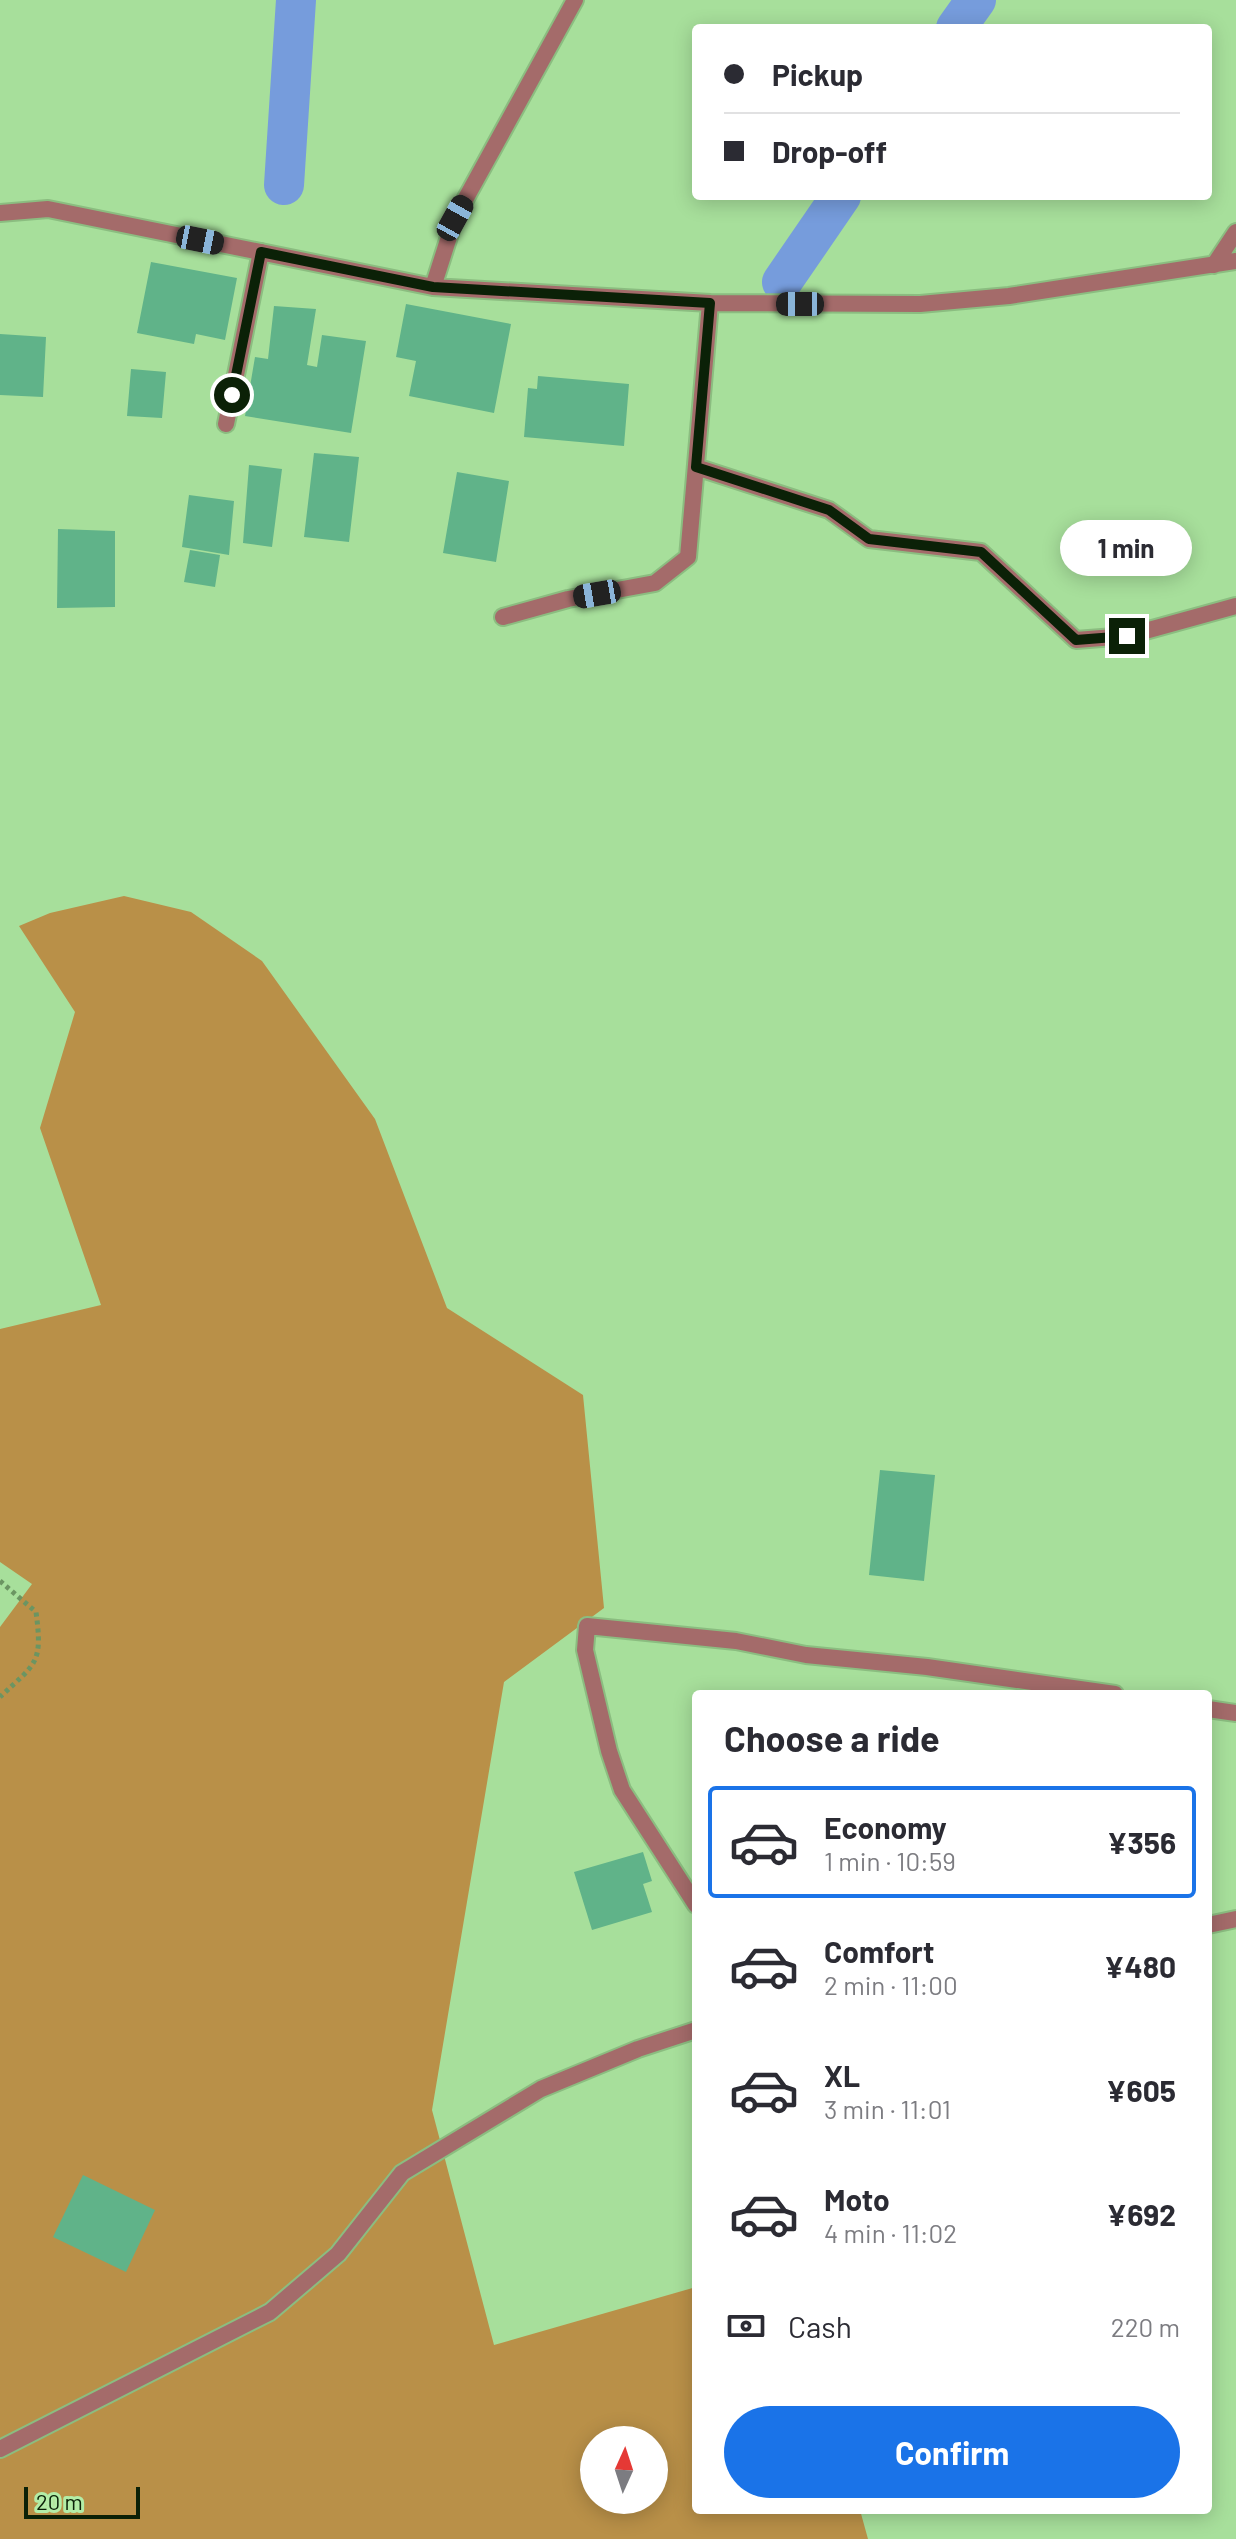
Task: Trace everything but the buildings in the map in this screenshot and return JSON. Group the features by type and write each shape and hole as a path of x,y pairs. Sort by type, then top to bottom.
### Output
{"street":[{"path":"433,287 455,218 575,0"},
{"path":"0,213 48,209 433,287 710,303 920,304 1009,296 1236,261"},
{"path":"1214,265 1236,232"},
{"path":"226,424 261,252"},
{"path":"503,617 568,599 655,583 688,557 710,303"},
{"path":"696,467 829,510 869,539 981,552 1076,640 1127,636 1236,606"},
{"path":"692,1899 622,1790 609,1751 585,1650 587,1626 736,1641 806,1655 927,1667 1087,1690"},
{"path":"1212,1710 1236,1713"},
{"path":"1212,1924 1236,1919"},
{"path":"0,2449 270,2312 338,2254 402,2173 541,2089 638,2049 692,2031"}],"path":[{"path":"0,1581 36,1612 40,1639 35,1664 0,1697"}],"shaded area":[{"path":"124,896 191,912 262,961 375,1119 447,1308 583,1395 604,1608 504,1682 432,2110 494,2345 692,2288 692,2514 861,2514 868,2539 0,2539 0,1627 32,1584 0,1562 0,1329 101,1305 40,1128 75,1012 19,926 50,913"}],"waterway":[{"path":"284,185 296,0"},
{"path":"959,24 976,0"},
{"path":"782,282 838,200"}],"route":[{"path":"232,395 261,252 433,287 710,303 696,467 829,510 869,539 981,552 1076,640 1127,636"}]}
